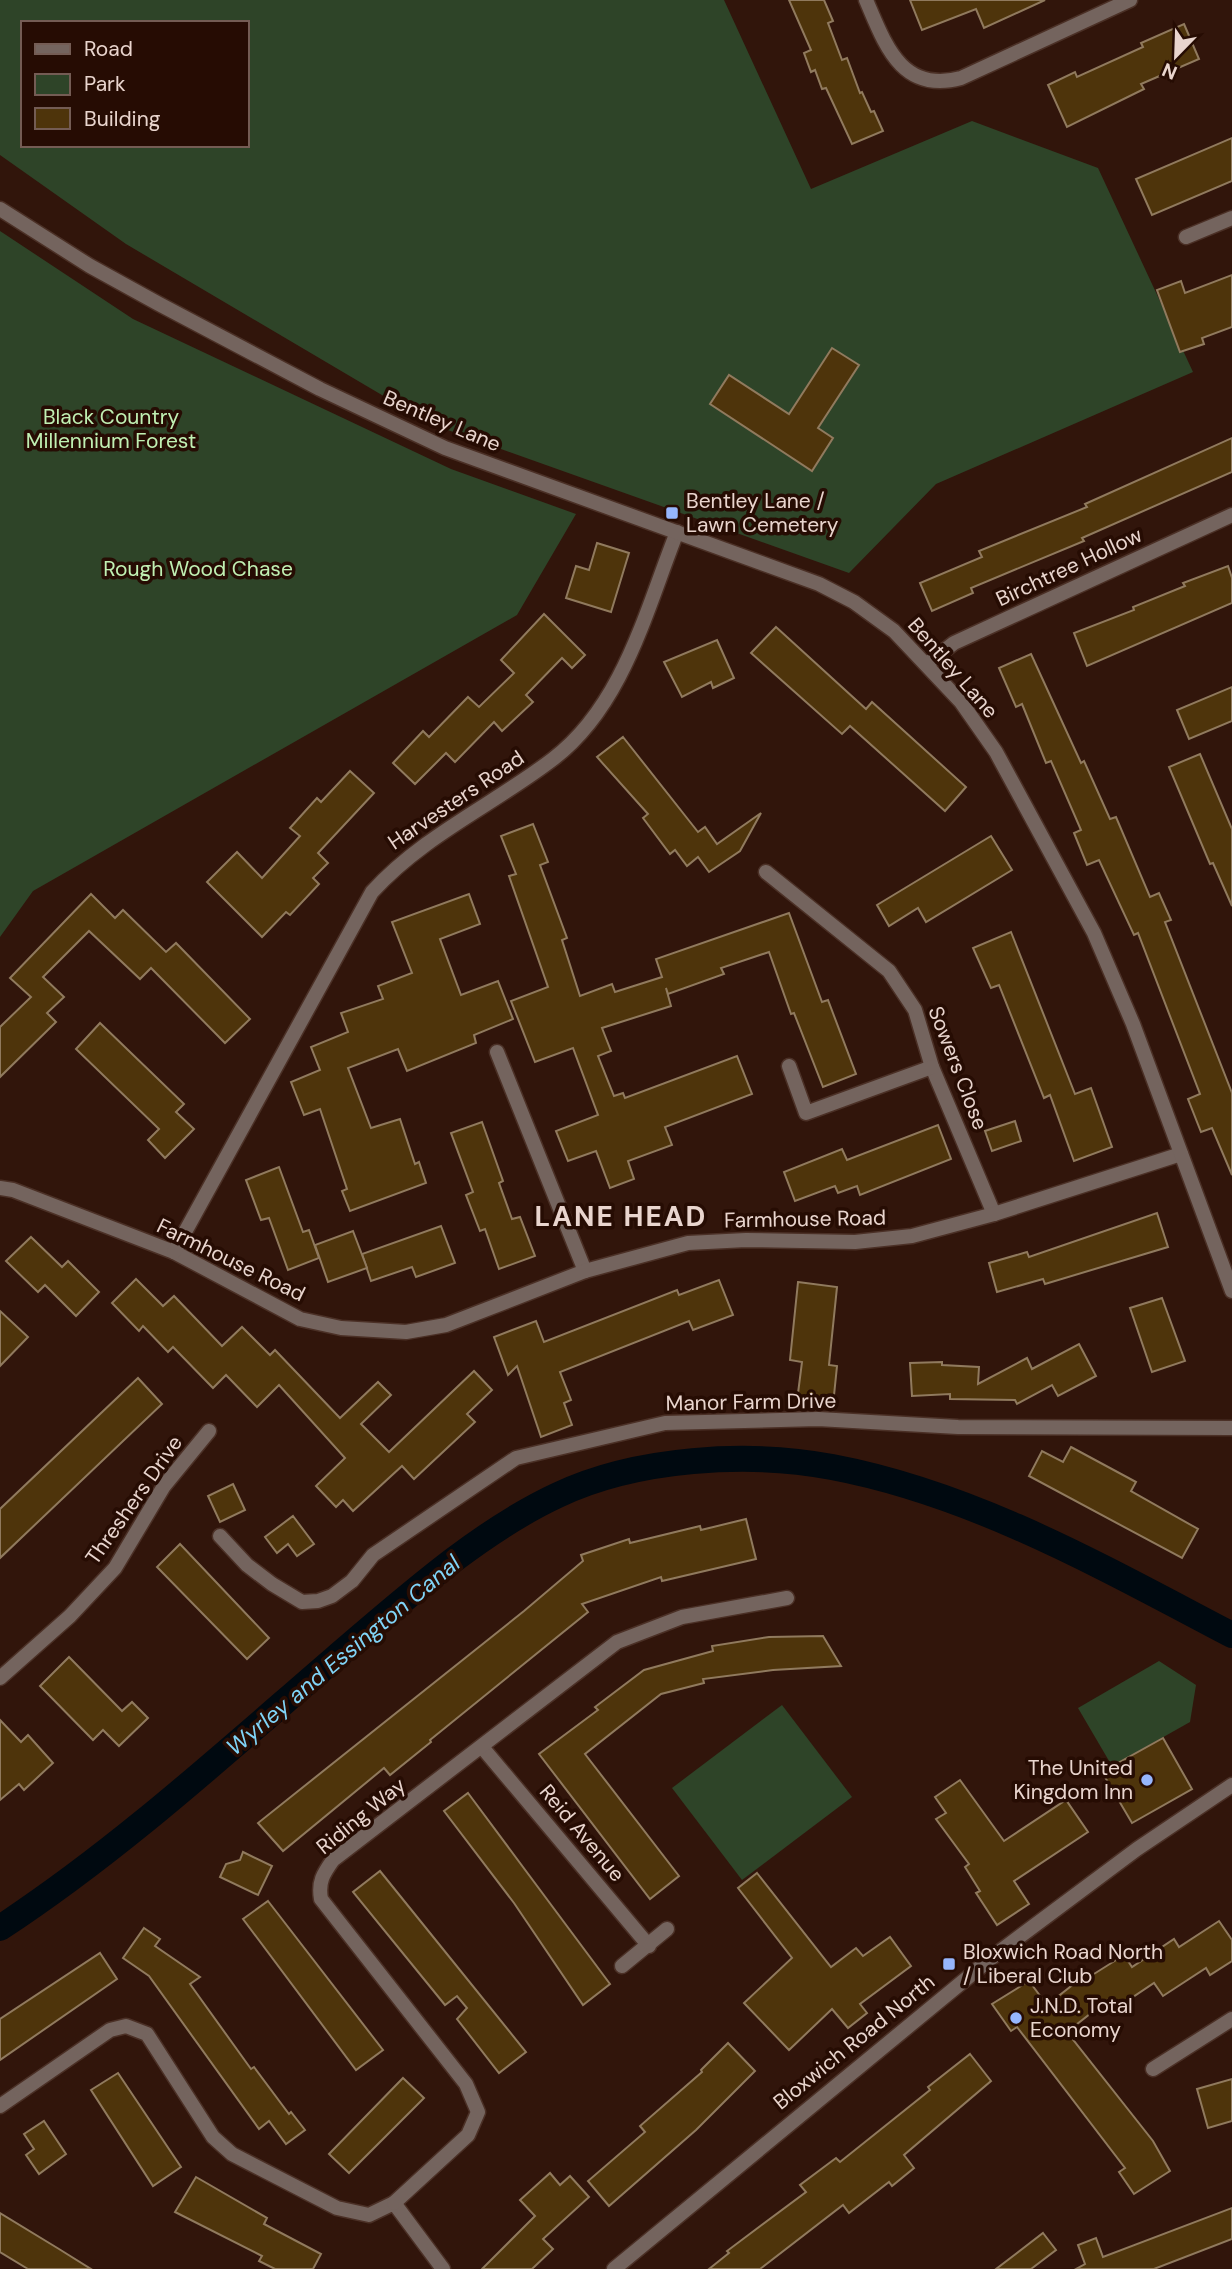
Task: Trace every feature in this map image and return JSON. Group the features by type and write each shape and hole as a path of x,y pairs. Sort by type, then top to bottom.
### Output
{"street":[{"path":"866,0 894,58 907,72 925,80 945,83 1129,0"},
{"name":"Bentley Lane","path":"0,209 90,266 320,389 445,448 779,568 854,602 894,631 961,702 996,752 1094,933 1133,1024 1232,1291"},
{"path":"1186,237 1232,218"},
{"name":"Birchtree Hollow","path":"927,664 954,643 1232,515"},
{"name":"Harvesters Road","path":"174,1252 372,892 394,867 429,840 555,758 599,710 621,674 677,532"},
{"name":"Sowers Close","path":"766,872 889,971 915,1010 932,1067 994,1214"},
{"path":"497,1052 585,1271"},
{"path":"789,1066 806,1113 932,1067"},
{"name":"Farmhouse Road","path":"0,1188 13,1190 174,1252 300,1319 341,1328 406,1332 446,1325 585,1271 688,1244 746,1240 855,1242 912,1236 994,1214 1181,1154"},
{"name":"Manor Farm Drive","path":"220,1536 247,1565 272,1584 302,1602 318,1601 332,1596 352,1581 373,1555 516,1458 664,1423 818,1419 958,1427 1232,1428"},
{"name":"Threshers Drive","path":"0,1678 70,1616 115,1568 164,1486 209,1431"},
{"name":"Riding Way","path":"394,2203 468,2135 478,2112 466,2084 321,1899 318,1886 333,1860 617,1642 650,1627 682,1617 787,1598"},
{"name":"Reid Avenue","path":"482,1747 649,1946"},
{"name":"Bloxwich Road North","path":"614,2269 810,2104 1026,1931 1137,1849 1232,1785"},
{"path":"622,1966 667,1929"},
{"path":"1153,2069 1232,2019"},
{"path":"0,2106 110,2030 126,2026 147,2034 214,2137 232,2154 337,2208 369,2215 394,2203 443,2269"}],"green space":[{"path":"0,0 724,0 811,189 972,121 1098,168 1193,372 936,484 849,573 431,424 126,244 0,155"},
{"name":"Rough Wood Chase","path":"0,231 133,319 451,469 576,514 517,615 33,891 0,937"},
{"path":"1159,1661 1196,1685 1190,1722 1112,1766 1078,1708"},
{"path":"782,1705 852,1797 742,1880 672,1788"}],"building":[{"path":"789,0 824,0 833,21 828,23 842,60 847,58 860,93 862,92 871,112 874,111 883,131 852,144 826,88 822,89 815,70 811,72 804,53 811,50"},
{"path":"910,0 1045,0 984,28 976,9 922,30"},
{"path":"1184,24 1199,59 1141,84 1144,89 1067,127 1048,85 1075,72 1077,77 1143,47 1141,43"},
{"path":"1232,138 1232,181 1152,215 1136,179"},
{"path":"1232,275 1232,327 1202,338 1204,344 1180,352 1157,290 1181,281 1185,293"},
{"path":"832,348 859,365 818,428 833,438 812,471 710,404 729,375 789,414"},
{"path":"1232,438 1232,472 1082,538 1084,541 971,588 973,593 932,611 920,583 982,557 979,551 1087,507 1085,504"},
{"path":"597,543 629,553 611,612 566,598 576,566 589,570"},
{"path":"1228,566 1232,578 1232,603 1087,666 1074,633 1134,610 1133,607 1185,586 1183,583"},
{"path":"544,614 585,655 572,668 562,658 526,695 533,702 502,731 494,722 455,762 446,753 415,784 393,763 423,731 429,737 468,697 479,707 514,673 501,660"},
{"path":"776,627 866,709 872,702 966,787 945,811 850,726 842,734 751,653"},
{"path":"717,640 734,678 713,688 711,682 682,697 664,662"},
{"path":"1031,654 1110,819 1116,817 1150,897 1159,893 1171,920 1165,922 1232,1093 1232,1175 1212,1128 1201,1132 1188,1099 1200,1094 1138,933 1134,935 1099,860 1087,865 1074,833 1081,830 1051,761 1046,763 1022,704 1016,707 999,668"},
{"path":"1232,687 1232,721 1189,739 1177,710"},
{"path":"623,737 698,832 705,827 717,844 761,813 740,851 709,872 698,857 687,866 675,850 670,854 643,818 648,814 597,757"},
{"path":"1200,754 1232,829 1232,906 1213,863 1210,864 1169,767"},
{"path":"350,771 374,793 318,853 328,863 313,878 319,884 290,915 286,912 262,937 207,882 237,852 262,878 300,836 290,828 317,798 321,802"},
{"path":"533,824 548,862 540,865 567,938 562,940 580,996 612,984 615,992 662,977 656,959 789,913 822,1002 828,1000 856,1074 823,1087 794,1013 791,1014 769,952 721,968 724,974 668,994 666,988 671,1006 602,1028 611,1051 598,1056 614,1096 623,1093 625,1098 737,1056 752,1094 665,1127 672,1145 628,1161 634,1179 610,1188 596,1151 568,1161 556,1131 598,1115 573,1048 535,1062 511,1001 548,987 509,876 516,874 501,836"},
{"path":"991,836 1012,870 926,922 918,908 889,926 877,905"},
{"path":"91,894 115,918 123,910 166,952 176,943 250,1019 225,1043 151,968 140,979 89,931 43,977 64,997 47,1013 56,1022 0,1077 0,1027 31,997 10,978"},
{"path":"469,894 480,924 440,939 461,995 498,981 513,1019 474,1035 476,1043 407,1071 398,1049 348,1068 371,1128 400,1119 415,1164 419,1162 426,1183 350,1211 342,1191 347,1189 320,1109 304,1115 291,1082 320,1070 311,1047 348,1032 341,1013 383,999 378,986 412,973 392,922"},
{"path":"1011,932 1075,1094 1091,1088 1112,1147 1074,1161 1050,1095 1044,1098 999,985 991,988 973,948"},
{"path":"100,1023 184,1104 176,1112 194,1129 165,1158 148,1140 159,1129 76,1049"},
{"path":"1015,1121 1021,1141 992,1151 985,1131"},
{"path":"482,1122 503,1181 499,1183 512,1219 520,1217 535,1256 499,1269 485,1229 480,1231 466,1195 473,1192 451,1133"},
{"path":"938,1125 951,1159 860,1195 857,1186 838,1193 835,1186 795,1201 784,1172 842,1149 847,1160"},
{"path":"279,1167 303,1232 309,1230 319,1258 288,1270 269,1218 261,1220 246,1180"},
{"path":"1157,1213 1168,1247 1045,1284 1043,1279 997,1292 989,1263 1027,1252 1029,1257"},
{"path":"441,1226 455,1263 416,1277 412,1267 371,1281 362,1254"},
{"path":"353,1231 367,1268 328,1282 315,1245"},
{"path":"31,1237 62,1267 68,1261 99,1292 76,1316 45,1285 38,1292 6,1261"},
{"path":"136,1279 163,1306 174,1296 222,1346 242,1327 270,1355 275,1350 340,1418 378,1382 391,1395 361,1424 389,1452 474,1371 492,1390 467,1414 475,1422 414,1479 402,1466 353,1511 343,1500 336,1507 316,1486 345,1458 279,1385 257,1407 226,1375 213,1388 173,1347 168,1352 143,1326 139,1331 112,1303"},
{"path":"719,1280 733,1315 693,1330 689,1321 560,1372 571,1400 564,1403 572,1425 541,1437 517,1366 508,1375 494,1337 536,1321 544,1342 677,1290 679,1295"},
{"path":"798,1282 837,1287 829,1365 837,1366 833,1405 797,1401 802,1362 790,1360"},
{"path":"1162,1298 1185,1361 1152,1372 1130,1308"},
{"path":"0,1311 28,1337 0,1366"},
{"path":"1079,1344 1096,1376 1058,1396 1052,1385 1017,1404 1015,1400 950,1399 950,1394 912,1396 910,1363 942,1362 942,1365 979,1367 978,1384 1027,1358 1032,1369"},
{"path":"138,1378 162,1404 0,1558 0,1509"},
{"path":"1071,1447 1136,1482 1131,1491 1198,1529 1182,1558 1029,1476 1042,1451 1063,1462"},
{"path":"233,1484 245,1510 220,1522 208,1496"},
{"path":"293,1516 314,1544 297,1556 288,1544 277,1553 265,1537"},
{"path":"746,1519 756,1559 662,1581 661,1577 582,1604 588,1612 430,1740 431,1742 390,1775 384,1768 283,1851 258,1823 524,1611 583,1561 581,1555 629,1539 630,1543 700,1526 701,1530"},
{"path":"180,1544 269,1638 247,1659 157,1567"},
{"path":"823,1636 841,1666 773,1670 703,1679 704,1683 661,1694 585,1754 679,1876 650,1899 539,1754 598,1710 595,1707 644,1670 713,1651 712,1646 769,1637"},
{"path":"69,1657 122,1711 132,1702 148,1718 119,1746 103,1730 93,1740 40,1686"},
{"path":"0,1720 21,1742 28,1735 53,1763 24,1790 19,1784 0,1800"},
{"name":"The United Kingdom Inn","path":"1163,1738 1192,1789 1132,1823 1102,1772"},
{"path":"960,1780 1004,1841 1066,1800 1088,1832 1014,1881 1029,1904 997,1925 976,1893 980,1891 965,1867 969,1864 936,1819 946,1813 935,1797"},
{"path":"468,1793 610,1984 583,2005 514,1903 444,1811"},
{"path":"243,1852 272,1866 258,1895 220,1877 226,1864 240,1860"},
{"path":"380,1871 526,2052 499,2073 457,2019 467,2008 457,1996 445,2005 353,1892"},
{"path":"757,1873 831,1967 856,1948 863,1956 890,1937 911,1966 860,2004 867,2013 848,2028 832,2009 789,2050 744,2003 792,1958 738,1888"},
{"path":"268,1901 383,2050 356,2070 243,1919"},
{"path":"1219,1921 1232,1940 1232,1961 1210,1975 1206,1968 1163,1996 1154,1983 1115,2009 1109,1999 1067,2032 1153,2141 1170,2171 1134,2194 1119,2172 1125,2168 1017,2027 1011,2031 992,2004 1029,1981 1047,2005 1084,1976 1086,1979 1124,1955 1132,1967 1174,1939 1179,1947"},
{"path":"144,1928 160,1939 155,1946 200,1977 190,1984 251,2069 254,2067 289,2114 291,2112 305,2130 286,2144 269,2121 259,2129 149,1976 123,1958"},
{"path":"100,1953 117,1979 0,2060 0,2019"},
{"path":"728,2043 755,2071 696,2130 609,2206 588,2181 645,2132 640,2126 702,2072"},
{"path":"970,2054 991,2081 904,2155 914,2168 892,2186 889,2182 849,2213 843,2205 760,2269 709,2269 729,2253 727,2251 806,2192 800,2185 836,2158 840,2162 930,2090 928,2087"},
{"path":"118,2073 181,2167 153,2186 91,2090"},
{"path":"403,2078 424,2098 349,2173 329,2154"},
{"path":"1232,2079 1232,2121 1208,2128 1197,2089"},
{"path":"44,2121 66,2154 39,2174 26,2155 34,2149 24,2134"},
{"path":"550,2173 560,2185 570,2176 589,2197 543,2239 553,2249 532,2269 482,2269 535,2216 520,2200"},
{"path":"196,2177 267,2218 264,2224 321,2254 313,2269 275,2269 259,2261 262,2256 175,2212"},
{"path":"1232,2208 1232,2239 1154,2269 1076,2269 1085,2264 1078,2245 1096,2238 1103,2257"},
{"path":"0,2213 91,2269 28,2269 0,2252"},
{"path":"1043,2233 1056,2250 1031,2269 996,2269"}],"waterway":[{"name":"Wyrley and Essington Canal","path":"0,1928 129,1833 386,1615 470,1548 528,1510 558,1495 622,1473 693,1461 765,1459 832,1467 885,1479 937,1495 1038,1536 1232,1635"}],"place":[{"name":"Bentley Lane / Lawn Cemetery","path":"672,513"},
{"name":"The United Kingdom Inn","path":"1147,1780"},
{"name":"Bloxwich Road North / Liberal Club","path":"949,1964"},
{"name":"J.N.D. Total Economy","path":"1016,2018"}],"district":[{"name":"LANE HEAD","path":"621,1216"}],"park label":[{"name":"Black Country Millennium Forest","path":"111,429"}]}
